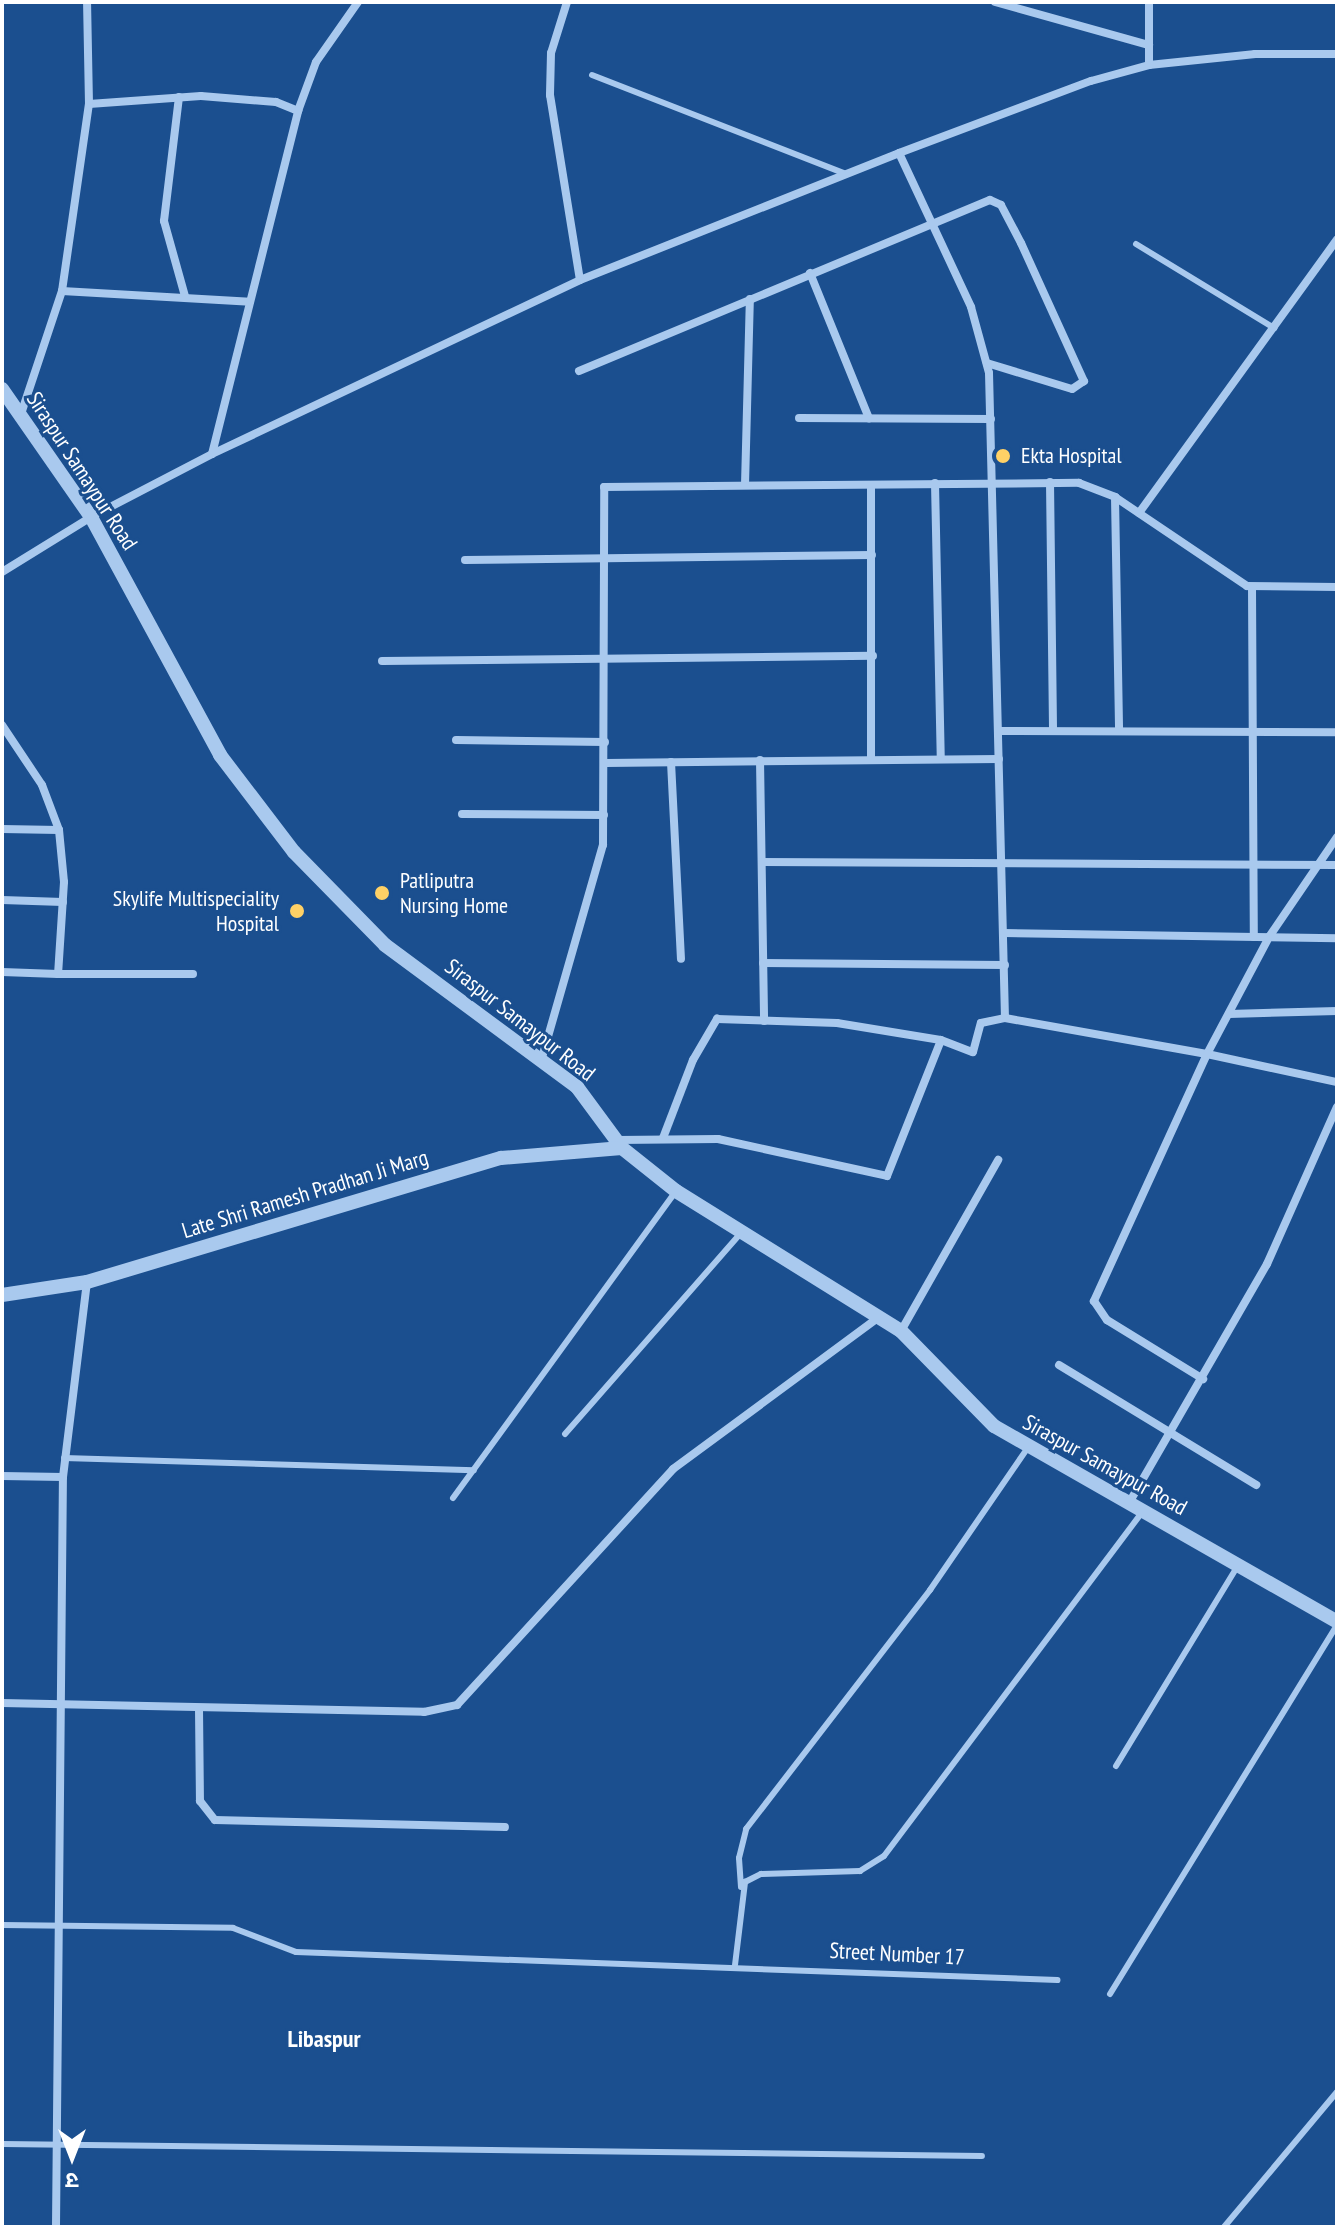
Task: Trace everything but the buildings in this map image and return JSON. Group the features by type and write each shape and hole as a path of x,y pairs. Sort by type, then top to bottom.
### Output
{"street":[{"path":"21,414 62,291 89,104 87,2"},
{"path":"212,454 298,111 316,62 358,2"},
{"path":"567,2 551,53 550,95 580,280"},
{"path":"995,2 1149,45"},
{"path":"1149,2 1149,65"},
{"path":"2,572 91,517 212,454 580,280 899,153 1091,81 1149,65 1255,54 1337,54"},
{"path":"89,104 179,97 237,97 298,111"},
{"path":"179,97 164,221 185,296"},
{"path":"899,153 971,307 987,363 991,419 1005,1018"},
{"path":"579,371 931,221 990,200 1001,205 1084,381 1072,389 987,363"},
{"path":"1139,513 1337,239"},
{"path":"810,273 869,418"},
{"path":"62,291 250,302"},
{"path":"745,485 750,299"},
{"name":"Siraspur Samaypur Road","path":"2,389 91,517 220,755 294,852 385,945 577,1087 619,1144 676,1191 901,1331 973,1408 1027,1449 1129,1503 1337,1623"},
{"path":"799,418 991,419"},
{"path":"540,1062 598,874 606,763 601,558 604,487 992,481 1091,484 1252,587 1337,587"},
{"path":"1050,482 1053,731"},
{"path":"935,483 941,758"},
{"path":"871,485 871,758"},
{"path":"1115,497 1119,731"},
{"path":"465,560 872,555"},
{"path":"1252,587 1250,732 1254,937"},
{"path":"382,661 873,656"},
{"path":"2,725 42,785 59,830 63,902 58,974"},
{"path":"998,731 1337,732"},
{"path":"456,740 605,742"},
{"path":"606,763 999,759"},
{"path":"760,760 764,1021"},
{"path":"671,762 681,959"},
{"path":"462,814 604,815"},
{"path":"2,829 59,830"},
{"path":"1203,1379 1107,1320 1096,1310 1094,1301 1207,1054 1269,937 1314,865 1337,837"},
{"path":"762,862 1337,865"},
{"path":"2,900 63,902"},
{"path":"1004,933 1337,938"},
{"path":"763,963 1005,965"},
{"path":"2,972 193,974"},
{"path":"1229,1014 1337,1011"},
{"path":"663,1138 693,1060 717,1019 837,1023 941,1040 973,1052 981,1023 1005,1018 1207,1054 1337,1082"},
{"path":"619,1144 663,1138 718,1139 887,1176 941,1040"},
{"path":"1129,1503 1173,1434 1267,1264 1337,1107"},
{"name":"Late Shri Ramesh Pradhan Ji Marg","path":"2,1295 87,1282 501,1158 619,1144"},
{"path":"901,1331 998,1160"},
{"path":"56,2227 63,1477 87,1282"},
{"path":"2,1703 424,1712 457,1705 673,1469 879,1317"},
{"path":"1059,1365 1256,1485"},
{"path":"2,1476 63,1477"},
{"path":"199,1709 200,1801 215,1820 505,1827"}],"lane":[{"path":"592,75 846,174"},
{"path":"1136,244 1274,328"},
{"path":"453,1498 676,1191"},
{"path":"565,1434 742,1232"},
{"path":"735,1965 741,1893 739,1858 746,1829 930,1590 1027,1449"},
{"path":"64,1458 474,1470"},
{"path":"741,1893 745,1882 761,1874 860,1871 884,1856 1143,1511"},
{"path":"1116,1766 1238,1565"},
{"path":"1110,1994 1337,1623"},
{"name":"Street Number 17","path":"2,1925 233,1928 296,1952 735,1965 1057,1980"},
{"path":"1224,2227 1337,2092"},
{"path":"2,2144 982,2156"}],"place":[{"name":"Ekta Hospital","path":"1003,456"},
{"name":"Patliputra Nursing Home","path":"382,893"},
{"name":"Skylife Multispeciality Hospital","path":"297,911"}],"district":[{"name":"Libaspur","path":"324,2039"}]}
